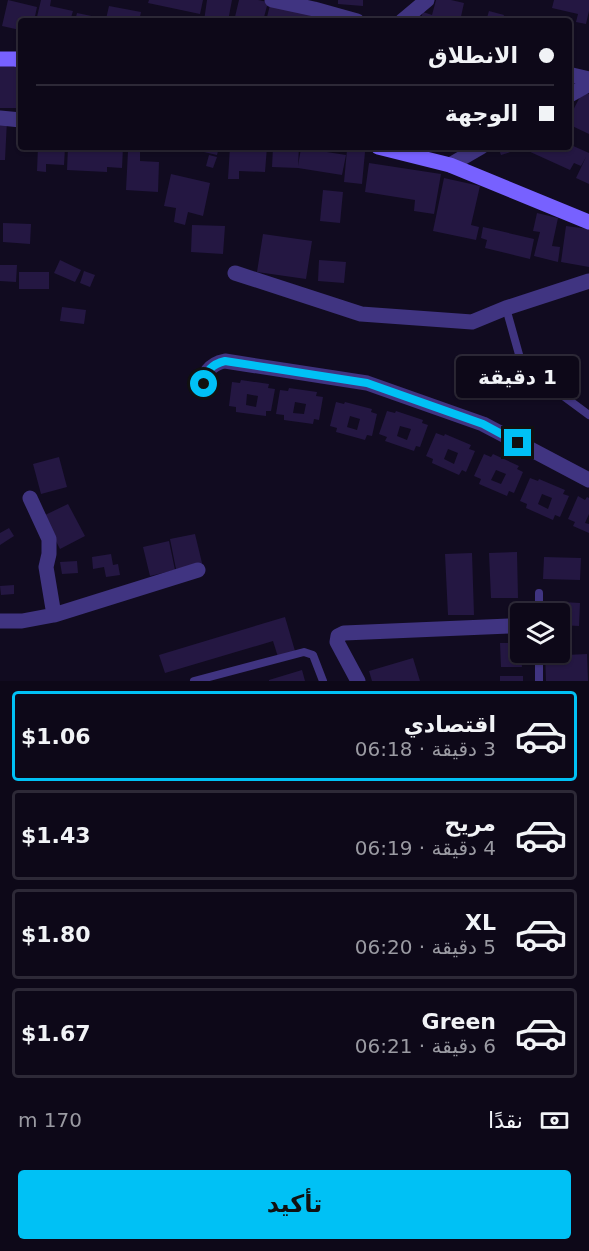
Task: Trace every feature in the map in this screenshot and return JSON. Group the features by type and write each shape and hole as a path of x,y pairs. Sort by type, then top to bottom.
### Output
{"main road":[{"path":"0,58 18,59"},
{"path":"390,150 450,165 589,222"}],"street":[{"path":"272,0 314,9 340,18"},
{"path":"406,18 427,0"},
{"path":"572,75 589,79"},
{"path":"572,94 589,84"},
{"path":"0,118 18,120"},
{"path":"450,165 476,150"},
{"path":"235,273 361,314 472,322 506,308 589,281"},
{"path":"205,389 204,379 208,369 225,361 367,383 483,424 589,480"},
{"path":"30,498 49,539 50,554 46,567 54,615"},
{"path":"0,621 22,621 54,615 198,570"},
{"path":"358,681 337,642 338,636 344,633 509,626"}],"lane":[{"path":"506,308 520,358 547,384 589,415"},
{"path":"539,593 539,603"},
{"path":"194,681 304,652 313,655 323,681"},
{"path":"539,663 539,681"}],"building":[{"path":"8,0 37,7 35,18 18,18 18,30 2,26"},
{"path":"41,0 51,0 50,6 73,11 71,18 37,18"},
{"path":"149,0 203,0 200,14 148,3"},
{"path":"207,0 232,0 229,18 204,18"},
{"path":"239,0 268,2 264,18 235,18"},
{"path":"338,0 363,0 363,6 338,4"},
{"path":"436,0 464,3 461,18 421,18 423,12 432,15"},
{"path":"554,0 589,0 586,24 576,22 578,14 552,8"},
{"path":"270,5 323,14 322,18 267,18"},
{"path":"109,6 141,12 140,18 106,18"},
{"path":"489,11 504,15 503,18 487,18"},
{"path":"77,13 101,18 76,18"},
{"path":"0,62 18,62 18,108 0,108"},
{"path":"583,91 589,94 589,134 572,126 572,112"},
{"path":"0,120 7,120 5,160 0,160"},
{"path":"572,145 589,153 589,184 576,178 586,157 581,166 574,163 570,170 526,150 572,150"},
{"path":"38,150 65,150 64,165 46,164 46,172 37,171"},
{"path":"68,150 123,150 122,168 107,167 107,172 67,170"},
{"path":"195,150 218,150 217,155"},
{"path":"230,150 267,150 265,172 239,171 239,179 228,179"},
{"path":"273,150 299,150 298,166 301,150 346,155 342,175 298,168 272,167"},
{"path":"347,150 365,152 362,184 344,182"},
{"path":"499,150 517,150 501,155"},
{"path":"128,151 140,152 140,161 159,162 158,192 126,190"},
{"path":"209,155 217,157 213,168 206,166"},
{"path":"369,163 441,174 434,214 414,211 415,200 365,192"},
{"path":"171,174 210,183 203,216 188,212 185,225 174,222 176,208 164,206"},
{"path":"444,178 480,186 471,225 479,227 476,240 433,231"},
{"path":"323,190 343,192 340,223 320,221"},
{"path":"537,213 558,218 552,246 560,247 558,262 534,256 540,232 533,231"},
{"path":"3,223 31,224 30,244 3,242"},
{"path":"192,225 225,226 223,254 191,252"},
{"path":"566,226 589,229 589,267 561,262"},
{"path":"483,227 534,239 530,259 485,248 487,240 481,238"},
{"path":"263,234 312,241 306,279 257,272"},
{"path":"60,260 81,270 75,282 54,273"},
{"path":"319,260 346,262 344,283 318,281"},
{"path":"0,265 17,265 16,282 0,281"},
{"path":"84,271 95,275 90,287 80,283"},
{"path":"19,272 49,272 49,289 19,289"},
{"path":"62,307 86,310 84,324 60,321"},
{"path":"241,380 269,384 268,388 275,389 271,411 266,411 266,416 236,412 236,407 229,406 232,382 240,383","holes":["247,394 258,396 256,407 246,405"]},
{"path":"289,388 317,392 316,396 323,397 319,420 314,419 313,424 284,420 284,415 276,414 280,390 288,391","holes":["295,402 306,404 304,414 293,413"]},
{"path":"336,402 372,409 371,412 377,414 372,436 367,435 365,440 336,432 337,428 330,426","holes":["350,416 360,419 357,430 347,427"]},
{"path":"387,411 395,413 396,411 423,420 422,423 428,425 420,447 416,446 414,451 385,441 387,437 379,434","holes":["400,426 411,429 407,440 397,436"]},
{"path":"436,433 444,436 445,434 471,445 469,449 475,451 466,472 462,470 459,475 432,463 433,459 426,456","holes":["448,449 458,453 454,464 444,459"]},
{"path":"484,454 491,457 493,454 519,466 517,469 523,472 514,493 509,491 507,496 479,484 481,479 474,476","holes":["496,470 506,474 501,484 491,480"]},
{"path":"59,457 67,487 41,494 33,464"},
{"path":"530,478 538,481 539,479 565,490 563,494 569,496 560,517 555,515 553,520 526,508 527,504 520,501","holes":["542,494 552,498 548,509 538,504"]},
{"path":"578,496 585,500 589,498 589,514 585,523 589,524 589,533 573,526 575,522 568,519"},
{"path":"68,504 85,536 60,549 43,516"},
{"path":"9,528 14,536 0,545 0,533"},
{"path":"195,534 202,563 176,569 170,539"},
{"path":"169,541 175,570 150,576 143,547"},
{"path":"517,552 518,598 491,598 489,553"},
{"path":"472,553 474,615 448,615 445,554"},
{"path":"111,554 113,565 118,564 120,575 106,577 104,567 93,569 92,557"},
{"path":"544,557 581,558 580,580 543,579"},
{"path":"77,561 78,573 62,574 60,562"},
{"path":"14,585 14,594 1,595 0,586"},
{"path":"562,602 580,603 579,626 570,626 570,603"},
{"path":"285,617 295,651 278,657 273,641 165,673 159,655"},
{"path":"500,643 510,643 510,663 522,663 522,667 501,667"},
{"path":"587,654 588,681 546,681 545,663 570,663 570,655"},
{"path":"413,658 420,681 372,681 369,671"},
{"path":"302,670 305,681 269,681 269,680"},
{"path":"500,676 523,676 523,681 500,681"}],"route":[{"path":"204,384 208,369 225,361 367,383 483,424 518,443"}]}
